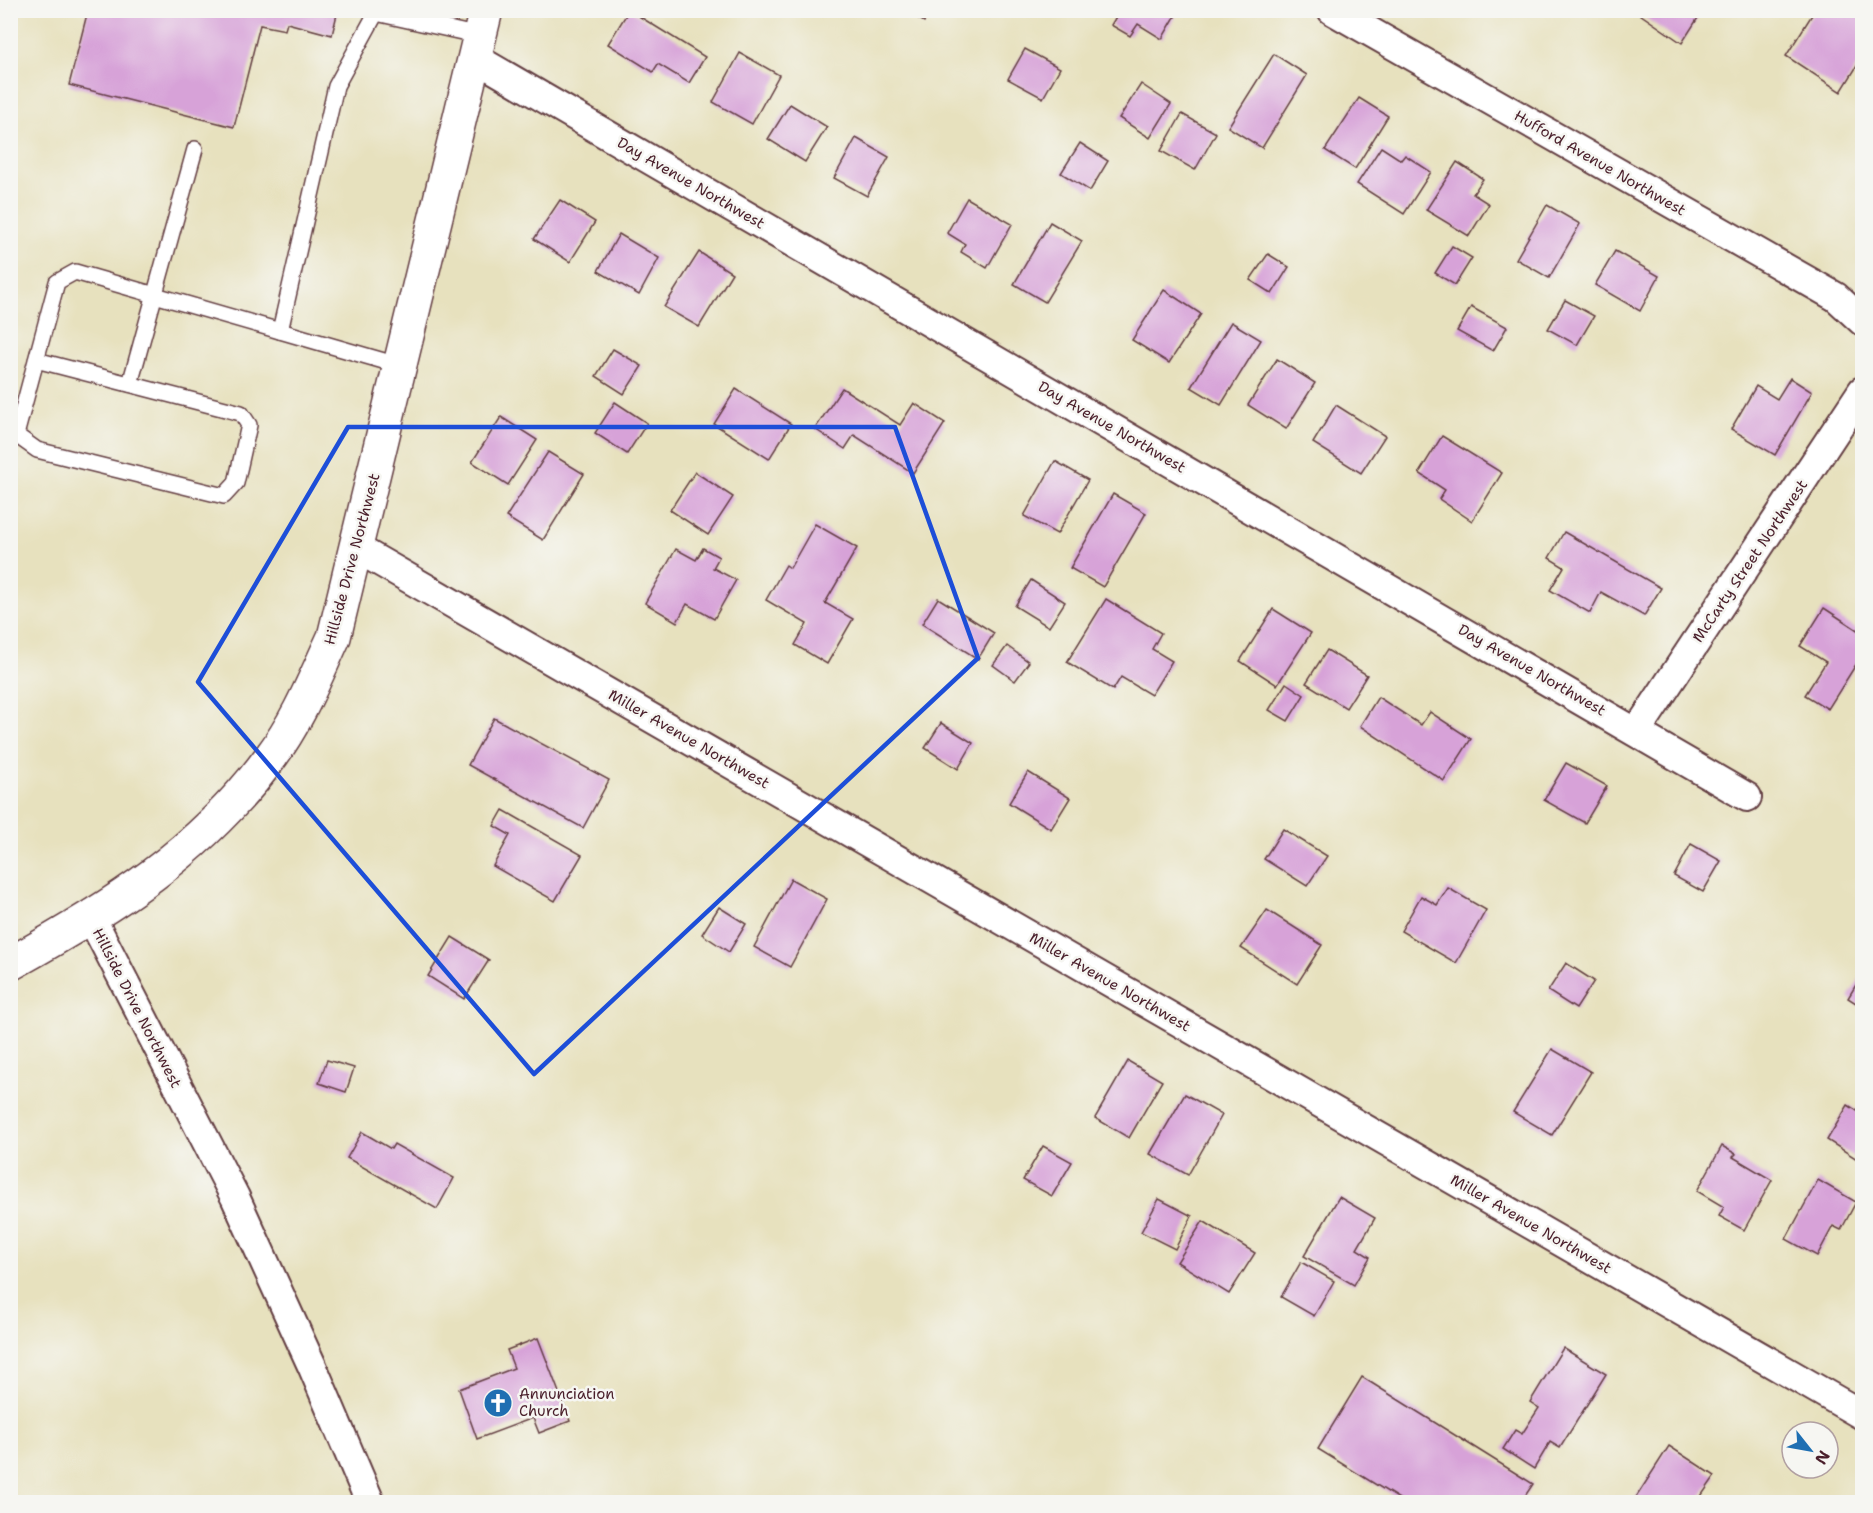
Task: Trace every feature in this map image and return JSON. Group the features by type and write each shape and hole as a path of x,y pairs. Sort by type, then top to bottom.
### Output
{"main road":[{"name":"Hillside Drive Northwest","path":"92,919 156,874 205,832 238,798 271,757 298,714 334,637 358,549 480,35"},
{"path":"10,964 92,919"}],"street":[{"name":"Hufford Avenue Northwest","path":"1332,10 1836,297 1863,321"},
{"name":"Day Avenue Northwest","path":"480,35 1747,796"},
{"name":"McCarty Street Northwest","path":"1636,730 1863,391"},
{"name":"Miller Avenue Northwest","path":"358,549 1863,1416"},
{"name":"Hillside Drive Northwest","path":"92,919 235,1197 313,1368 370,1503"}],"lane":[{"path":"280,331 336,86 377,12 480,35"},
{"path":"130,384 195,149"},
{"path":"36,360 241,413 249,425 236,483 224,496 37,450 16,435 36,360 57,282 75,272 401,366"}],"highlighted area":[{"path":"348,427 895,427 978,658 534,1074 198,682"}],"building":[{"path":"88,10 338,10 332,35 287,23 285,30 260,25 234,127 69,85"},
{"path":"629,10 705,57 689,83 658,64 653,72 608,44"},
{"path":"905,10 931,10 924,22"},
{"path":"1120,10 1179,10 1162,39 1138,24 1130,36 1111,25"},
{"path":"1634,10 1703,10 1682,43"},
{"path":"1815,10 1862,10 1862,58 1841,92 1786,56"},
{"path":"1025,49 1060,68 1043,98 1008,79"},
{"path":"740,53 779,75 752,124 713,102"},
{"path":"1274,54 1307,75 1262,148 1228,127"},
{"path":"1141,84 1171,104 1150,138 1119,118"},
{"path":"1359,98 1388,116 1355,169 1325,150"},
{"path":"790,104 827,127 805,162 768,139"},
{"path":"1182,114 1216,133 1195,170 1161,151"},
{"path":"856,138 889,157 867,196 834,178"},
{"path":"1080,143 1108,161 1090,191 1061,173"},
{"path":"1381,147 1401,160 1405,155 1431,172 1404,214 1357,184"},
{"path":"1457,162 1483,179 1473,194 1489,204 1469,236 1426,210"},
{"path":"967,198 1012,224 987,268 961,252 965,244 947,233"},
{"path":"560,200 595,222 570,262 534,239"},
{"path":"1547,205 1580,224 1549,278 1516,259"},
{"path":"1050,222 1082,241 1045,302 1014,284"},
{"path":"619,234 659,258 639,295 598,271"},
{"path":"1452,246 1472,258 1455,285 1435,273"},
{"path":"1615,251 1659,276 1640,311 1595,285"},
{"path":"699,252 732,273 699,327 664,307"},
{"path":"1268,254 1289,267 1272,294 1250,280"},
{"path":"1164,290 1201,314 1169,363 1132,340"},
{"path":"1565,300 1594,316 1577,345 1548,329"},
{"path":"1471,307 1507,327 1493,351 1457,331"},
{"path":"1231,322 1261,340 1221,405 1191,387"},
{"path":"613,349 642,366 624,394 596,376"},
{"path":"1277,359 1315,383 1286,429 1248,405"},
{"path":"1790,378 1812,392 1775,455 1731,429 1756,386 1777,399"},
{"path":"842,388 900,425 914,403 945,423 913,473 854,435 845,449 815,429"},
{"path":"736,389 791,424 769,459 714,424"},
{"path":"615,402 647,423 627,454 595,433"},
{"path":"1336,405 1385,436 1361,473 1313,443"},
{"path":"501,417 537,440 508,485 472,462"},
{"path":"1442,436 1502,473 1472,521 1439,499 1445,490 1419,473"},
{"path":"548,452 584,474 543,540 506,517"},
{"path":"1055,461 1088,480 1057,534 1024,516"},
{"path":"695,472 733,497 708,535 670,510"},
{"path":"1113,494 1146,513 1103,587 1070,568"},
{"path":"815,524 857,548 825,603 853,619 827,664 795,645 807,624 766,600 786,565 790,568"},
{"path":"1564,532 1661,588 1644,616 1601,592 1590,613 1550,590 1564,567 1549,558"},
{"path":"703,548 719,557 713,568 736,580 714,619 687,604 677,622 645,603 676,549 696,560"},
{"path":"1031,580 1065,602 1049,627 1015,606"},
{"path":"938,598 994,633 978,659 922,624"},
{"path":"1106,599 1161,633 1152,649 1172,661 1151,695 1121,677 1113,690 1067,662"},
{"path":"1824,608 1862,633 1862,655 1828,709 1805,695 1826,662 1800,646"},
{"path":"1273,609 1311,633 1277,685 1240,661"},
{"path":"1007,646 1029,662 1015,681 993,665"},
{"path":"1327,650 1367,675 1346,708 1306,683"},
{"path":"1286,683 1304,695 1288,721 1269,710"},
{"path":"1378,697 1421,725 1430,712 1471,739 1444,781 1360,726"},
{"path":"494,718 609,780 583,828 468,765"},
{"path":"941,723 973,743 958,769 925,748"},
{"path":"1566,763 1607,786 1585,823 1544,800"},
{"path":"1028,772 1070,798 1051,829 1009,803"},
{"path":"503,810 582,855 555,901 493,866 510,835 494,826"},
{"path":"1283,829 1327,856 1307,886 1264,859"},
{"path":"1691,844 1721,861 1703,892 1674,876"},
{"path":"791,879 827,899 790,967 754,947"},
{"path":"1448,888 1486,910 1456,963 1401,931 1421,896 1437,905"},
{"path":"719,907 746,924 729,952 702,934"},
{"path":"1267,910 1322,945 1297,984 1241,948"},
{"path":"452,937 489,960 464,999 428,976"},
{"path":"1566,963 1594,981 1576,1009 1548,991"},
{"path":"1862,975 1862,1007 1848,998"},
{"path":"1552,1049 1591,1072 1552,1135 1513,1112"},
{"path":"327,1060 354,1068 346,1092 319,1083"},
{"path":"1128,1061 1162,1081 1129,1138 1095,1118"},
{"path":"1185,1094 1222,1115 1188,1175 1150,1154"},
{"path":"1848,1105 1862,1114 1862,1157 1860,1161 1827,1140"},
{"path":"362,1132 391,1149 394,1144 454,1178 437,1209 347,1158"},
{"path":"1043,1146 1072,1162 1052,1196 1023,1180"},
{"path":"1722,1146 1736,1154 1733,1157 1772,1180 1744,1230 1719,1216 1724,1207 1697,1191"},
{"path":"1818,1180 1856,1202 1841,1230 1833,1226 1817,1256 1786,1239"},
{"path":"1339,1197 1375,1218 1357,1249 1370,1257 1354,1285 1304,1256"},
{"path":"1159,1199 1192,1216 1175,1249 1141,1232"},
{"path":"1203,1221 1255,1253 1229,1294 1177,1262"},
{"path":"1301,1262 1334,1281 1314,1316 1281,1297"},
{"path":"538,1338 570,1421 539,1433 533,1418 477,1439 459,1389 514,1368 507,1350"},
{"path":"1563,1348 1606,1374 1560,1448 1550,1442 1534,1469 1503,1449 1515,1430 1522,1434 1539,1408 1530,1402"},
{"path":"1362,1377 1533,1484 1521,1502 1404,1502 1318,1449"},
{"path":"1669,1446 1715,1476 1697,1502 1633,1502"}],"place":[{"name":"Annunciation Church","path":"498,1403"}]}
